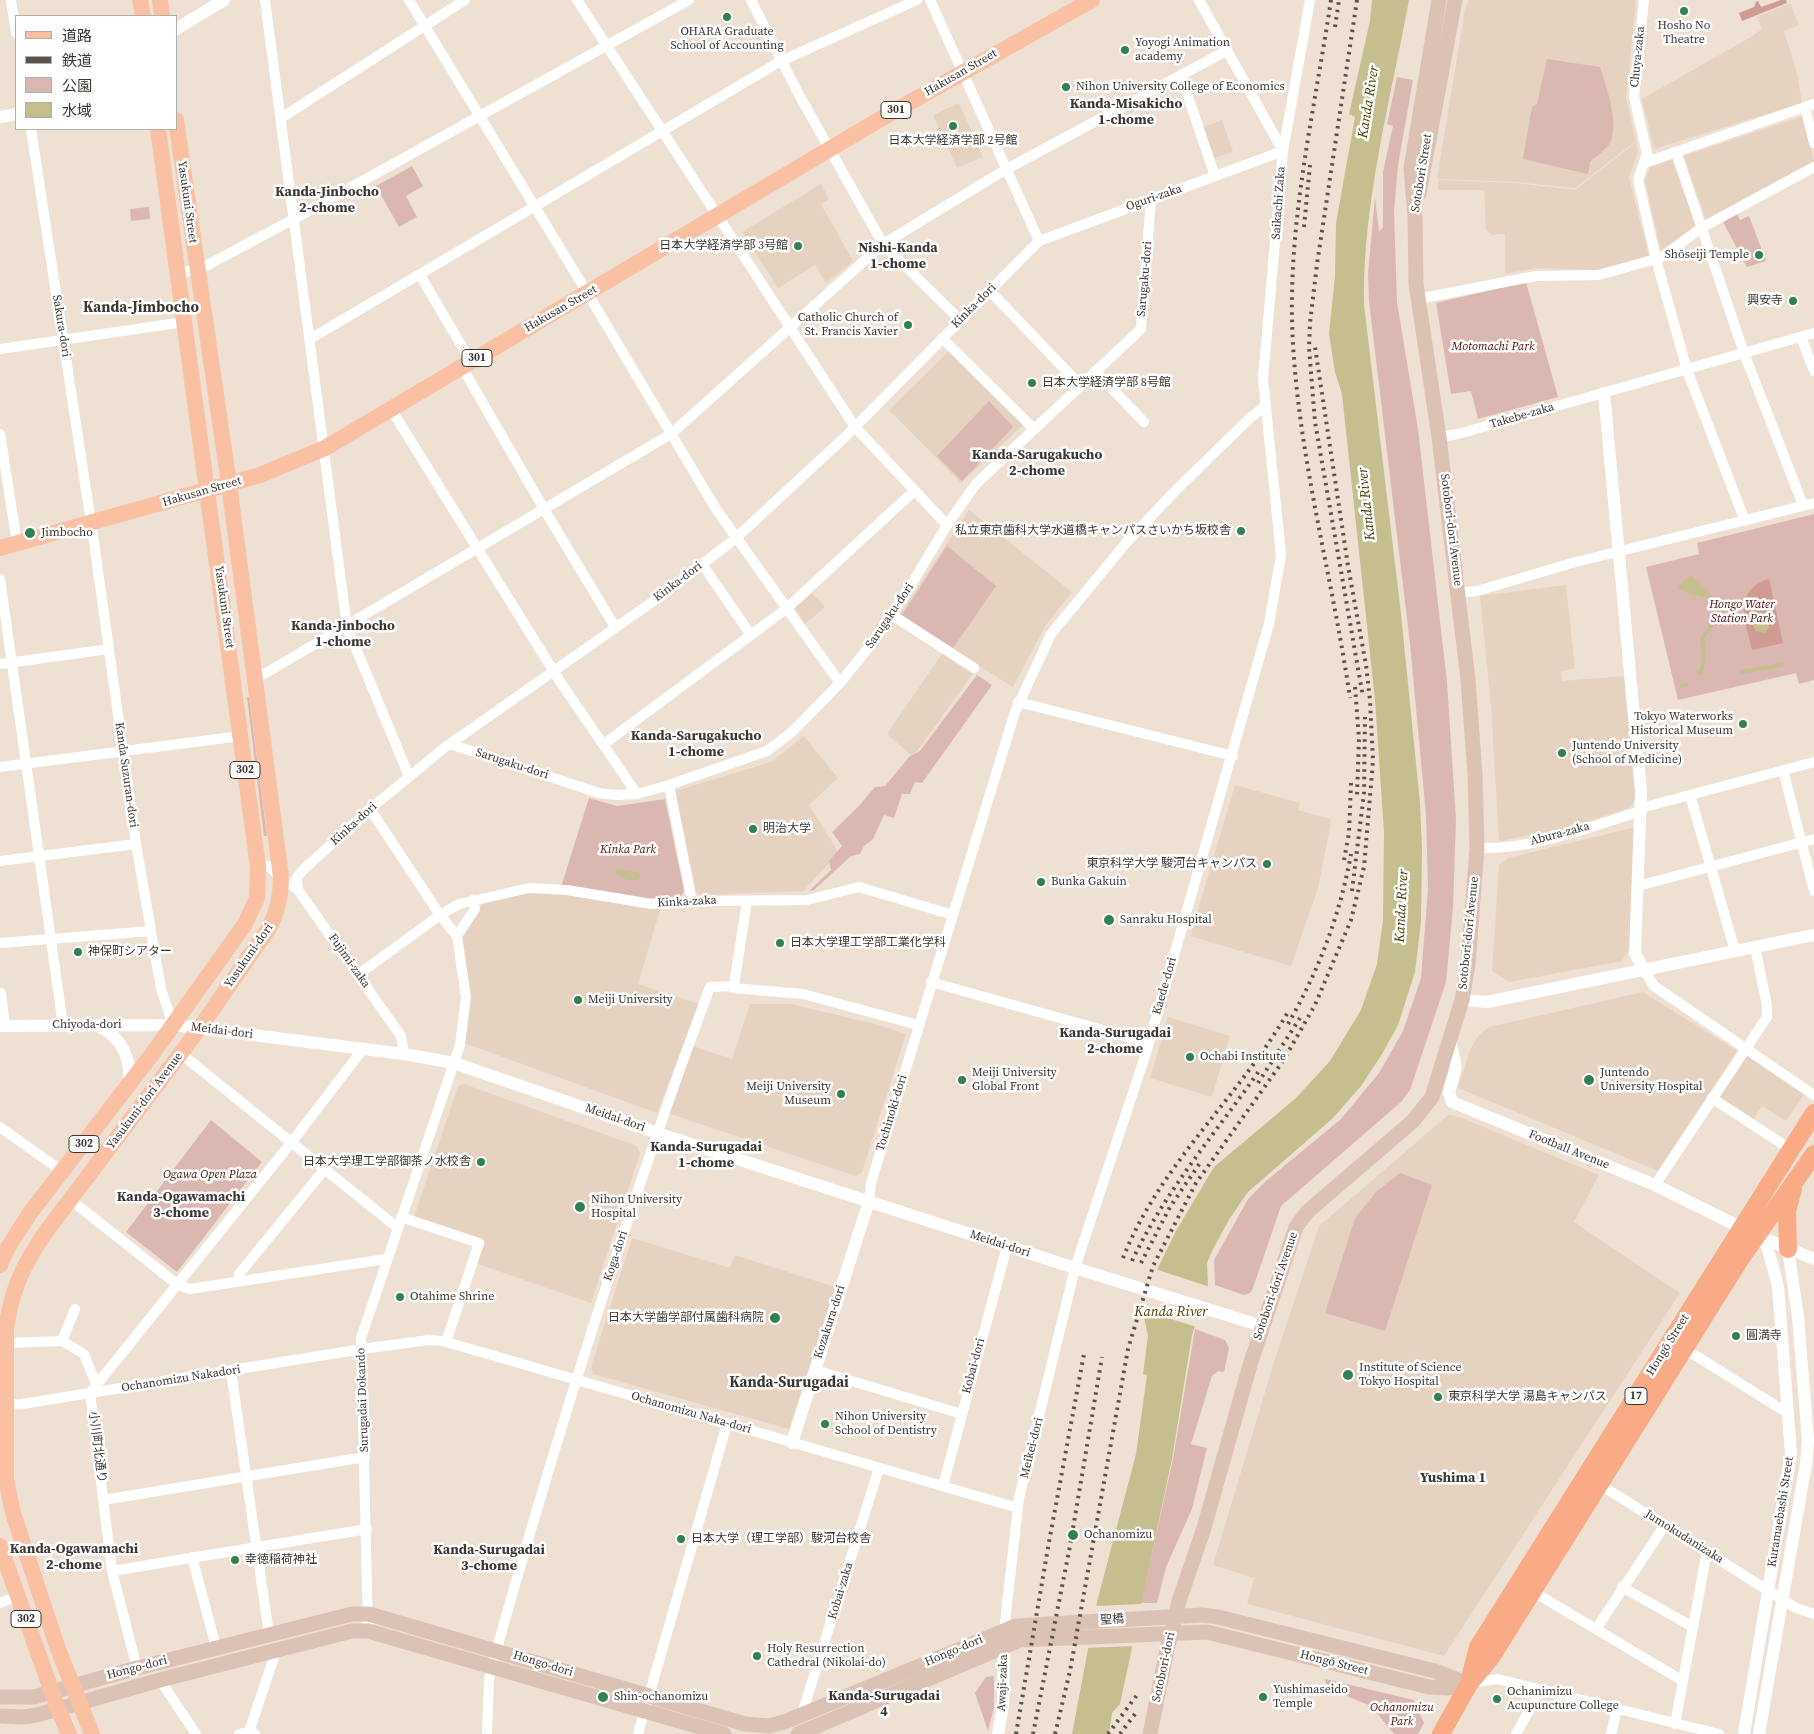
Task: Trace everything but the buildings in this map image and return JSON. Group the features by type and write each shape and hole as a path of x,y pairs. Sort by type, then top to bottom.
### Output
{"highway":[{"name":"Hongō Street","path":"1469,1684 1492,1656 1685,1349 1750,1231 1790,1149 1814,1113"},
{"name":"Hongō Street","path":"1469,1684 1478,1647 1750,1231 1794,1184 1814,1154"},
{"path":"1788,1249 1787,1211 1794,1184"},
{"name":"17","path":"1440,1734 1469,1684"}],"main road":[{"path":"140,0 143,15"},
{"path":"160,0 162,15"},
{"name":"Hakusan Street","path":"0,548 229,484 279,468 325,448 962,72 1092,0"},
{"name":"Sotobori Street","path":"1416,218 1412,183 1412,153 1438,0"},
{"name":"Sotobori Street","path":"1416,218 1424,160 1455,0"},
{"name":"302","path":"158,130 178,273"},
{"name":"Yasukuni Street","path":"177,130 229,484 281,877"},
{"name":"Sotobori-dori Avenue","path":"1150,1734 1166,1650 1179,1601 1204,1528 1262,1326 1299,1222 1323,1197 1420,1115 1432,1097 1462,1000 1468,965 1477,848 1471,718 1439,437 1418,299 1416,218"},
{"name":"Yasukuni Street","path":"173,1025 252,910 257,898 258,867 178,273"},
{"name":"Yasukuni-dori","path":"199,1028 270,928 279,904 281,877"},
{"name":"Yasukuni-dori Avenue","path":"0,1264 30,1213 173,1025"},
{"name":"Yasukuni-dori Avenue","path":"92,1734 78,1703 12,1514 6,1478 3,1405 10,1304 25,1262 199,1028"},
{"name":"302","path":"0,1546 52,1693 69,1734"},
{"name":"Hongo-dori","path":"0,1697 34,1697 52,1693 137,1668 340,1616 369,1614 496,1649 649,1696 763,1727 775,1725 1004,1638 1020,1640"},
{"name":"Hongō Street","path":"1202,1616 1224,1618 1430,1670 1469,1684"},
{"name":"聖橋","path":"1022,1624 1202,1616"},
{"name":"Hongo-dori","path":"798,1734 1004,1638 1022,1624"},
{"name":"Hongo-dori","path":"0,1716 22,1717 58,1709 160,1680 352,1632 368,1631 724,1734"},
{"name":"Hongō Street","path":"1199,1632 1215,1633 1429,1687 1449,1688 1469,1684"},
{"name":"聖橋","path":"1020,1640 1199,1632"}],"street":[{"path":"11,0 15,27"},
{"path":"178,27 224,0"},
{"path":"265,0 347,626 371,688 409,776"},
{"path":"409,0 481,115 716,510 840,683"},
{"path":"281,118 465,0"},
{"path":"577,0 855,427 946,525"},
{"path":"178,273 198,270 294,220 689,0"},
{"path":"751,0 781,61 883,244 960,320"},
{"path":"310,339 781,61 917,0"},
{"path":"930,0 1005,170 1039,241"},
{"path":"1199,0 1226,52 1283,151"},
{"name":"Saikachi Zaka","path":"1233,756 1269,624 1281,554 1264,407 1263,378 1283,151 1310,0"},
{"name":"Chuya-zaka","path":"1644,0 1634,97 1647,153 1638,180 1656,259 1687,370 1745,521"},
{"path":"254,680 671,434 883,244 1005,170 1226,52"},
{"path":"1181,76 1215,176"},
{"path":"1644,163 1809,106 1814,143"},
{"path":"0,117 15,114"},
{"name":"Sakura-dori","path":"30,130 91,522"},
{"name":"Oguri-zaka","path":"1039,241 1283,151"},
{"path":"1676,152 1744,353 1803,506"},
{"path":"1418,299 1536,276 1599,275 1656,259 1664,256 1701,228 1814,167"},
{"name":"Sarugaku-dori","path":"450,744 600,793 615,795 637,794 767,751 792,732 840,683 892,614 946,525 976,484 1141,328 1151,199"},
{"name":"Kinka-dori","path":"281,877 303,870 370,809 450,744 615,628 736,538 855,427 1039,241"},
{"path":"420,275 544,509 615,628"},
{"path":"990,290 1080,385"},
{"path":"0,349 184,322"},
{"name":"Takebe-zaka","path":"1439,437 1458,434 1814,333"},
{"path":"1801,336 1814,371"},
{"path":"942,338 1034,429"},
{"path":"1095,371 1144,422"},
{"path":"1604,393 1641,809 1635,953 1654,986 1814,1095"},
{"name":"Tochinoki-dori","path":"869,1201 871,1183 918,1025 1018,702 1050,634 1094,581 1180,485 1264,407"},
{"path":"391,409 553,671 637,794"},
{"path":"0,434 17,543"},
{"path":"604,744 786,609 914,491"},
{"path":"1458,593 1477,591 1572,563 1619,553 1814,503"},
{"name":"Kanda Suzuran-dori","path":"91,522 136,844 161,989 173,1025"},
{"path":"702,564 751,635"},
{"path":"0,579 63,1025"},
{"path":"892,614 974,668"},
{"path":"0,664 109,649"},
{"path":"1018,702 1233,756"},
{"path":"0,767 241,736"},
{"name":"Kaede-dori","path":"1075,1268 1149,1043 1233,756"},
{"name":"Abura-zaka","path":"1477,848 1496,848 1541,840 1641,809 1814,762"},
{"path":"1783,770 1814,891"},
{"path":"669,784 692,901"},
{"path":"1690,795 1735,951"},
{"path":"370,809 440,915 457,936 475,909 473,900"},
{"path":"1638,886 1814,839"},
{"path":"0,861 136,844"},
{"name":"Fujimi-zaka","path":"258,867 268,866 298,890 401,1036 404,1054"},
{"path":"298,890 297,877 303,870"},
{"name":"Kinka-zaka","path":"359,974 440,915 463,902 528,888 567,890 652,904 692,901 808,900 859,887 953,915"},
{"path":"747,901 733,988 803,994 918,1025"},
{"path":"0,944 52,938 151,931"},
{"path":"1462,1000 1487,1002 1814,935"},
{"name":"Surugadai Dokando","path":"368,1631 361,1338 460,1045 466,997 457,936"},
{"path":"1655,1185 1766,1017 1767,1006 1755,947"},
{"path":"931,982 1149,1043"},
{"name":"Koga-dori","path":"487,1734 489,1680 496,1649 576,1380 657,1132 710,987 734,986"},
{"path":"0,994 2,1026"},
{"path":"96,1025 116,1037 126,1054 130,1068 129,1084"},
{"name":"Chiyoda-dori","path":"2,1026 173,1025"},
{"name":"Meidai-dori","path":"173,1025 404,1054 454,1063 657,1132 1007,1246 1262,1326"},
{"name":"Football Avenue","path":"1450,1040 1456,1067 1449,1093 1452,1102 1655,1185 1788,1249"},
{"name":"小川町北通り","path":"137,1668 112,1571 90,1393 291,1143 363,1049"},
{"path":"180,1053 398,1228"},
{"path":"1712,1098 1790,1149"},
{"path":"0,1127 62,1172"},
{"path":"238,1282 239,1274 324,1170"},
{"path":"71,1200 178,1285 190,1289 386,1260"},
{"name":"Kozakura-dori","path":"792,1443 869,1201"},
{"path":"401,1217 479,1243 446,1342"},
{"name":"Kuramaebashi Street","path":"1744,1734 1791,1454 1776,1274 1767,1246 1750,1231"},
{"name":"Kobai-dori","path":"942,1486 1007,1246"},
{"path":"1788,1249 1814,1259"},
{"name":"Kuramaebashi Street","path":"1759,1734 1811,1440 1798,1317 1788,1249"},
{"name":"Meikei-dori","path":"1004,1638 1018,1508 1075,1268"},
{"path":"62,1341 75,1309"},
{"name":"Ochanomizu Naka-dori","path":"362,1349 429,1340 446,1342 1018,1508"},
{"path":"6,1343 62,1341 84,1354 96,1384"},
{"name":"Ochanomizu Nakadori","path":"3,1405 90,1393 362,1349"},
{"path":"1685,1349 1789,1414"},
{"path":"231,1370 269,1634"},
{"path":"815,1370 962,1414"},
{"path":"638,1734 727,1424"},
{"path":"103,1500 246,1475 365,1457"},
{"name":"Kobai-zaka","path":"802,1714 879,1468"},
{"name":"Jumokudanizaka","path":"1599,1484 1796,1608 1814,1614"},
{"path":"1596,1628 1665,1525"},
{"path":"112,1571 367,1529"},
{"path":"1676,1724 1707,1551"},
{"path":"192,1558 216,1648"},
{"path":"1622,1587 1693,1627"},
{"path":"1532,1591 1683,1681"},
{"path":"0,1603 18,1596"},
{"name":"Awaji-zaka","path":"998,1734 1003,1706 1004,1638"},
{"path":"248,1733 276,1651"},
{"path":"1469,1684 1498,1679 1540,1691 1719,1734"},
{"path":"160,1680 196,1734"},
{"path":"1516,1734 1540,1691"},
{"path":"1611,1734 1617,1709"}],"shaded area":[{"path":"1469,0 1636,0 1626,98 1636,141 1575,188 1515,182 1437,179 1465,9"},
{"path":"1786,0 1787,3 1742,21 1739,13 1754,7 1756,2 1758,1 1761,7"},
{"path":"1790,3 1799,25 1784,31 1797,73 1802,103 1654,149 1642,99 1751,37 1762,29 1757,17"},
{"name":"日本大学経済学部 2号館","path":"959,103 983,157 957,168 933,115"},
{"path":"1803,116 1814,162 1706,220 1684,156"},
{"path":"1222,120 1233,151 1213,159 1201,128"},
{"path":"1636,142 1638,152 1629,178 1649,256 1596,270 1536,268 1505,274 1505,234 1492,235 1486,230 1484,190 1438,190 1438,180 1515,183 1575,190"},
{"path":"1672,160 1696,226 1661,250 1645,181 1650,167"},
{"name":"日本大学経済学部 3号館","path":"821,184 829,199 821,204 853,261 826,283 815,265 778,288 742,232"},
{"path":"949,351 1023,425 961,483 889,410"},
{"path":"969,510 1072,592 1046,625 1013,687 899,616"},
{"path":"1769,579 1783,643 1752,650 1745,618 1744,608 1746,599 1750,591 1757,584"},
{"name":"Juntendo University (School of Medicine)","path":"1566,585 1575,669 1561,671 1562,681 1624,676 1636,800 1628,808 1569,828 1499,841 1491,706 1480,596"},
{"path":"812,593 825,607 805,624 795,608"},
{"path":"944,651 974,672 913,757 887,734"},
{"name":"明治大学","path":"804,736 838,778 809,805 839,853 803,891 701,895 696,892 675,791 771,762"},
{"name":"東京科学大学 駿河台キャンパス","path":"1235,785 1300,803 1298,810 1330,819 1331,822 1318,888 1291,966 1190,936"},
{"path":"1635,827 1630,948 1622,961 1510,982 1492,971 1499,865 1508,858"},
{"name":"Meiji University","path":"533,891 661,907 638,984 699,1004 657,1113 464,1043 463,934 483,903"},
{"name":"Juntendo University Hospital","path":"1643,992 1737,1051 1658,1171 1458,1088 1470,1050 1478,1036 1489,1027"},
{"path":"750,1004 791,1004 879,1025 906,1034 862,1172 856,1176 668,1113 693,1046 732,1059"},
{"name":"Ochabi Institute","path":"1168,1017 1230,1036 1212,1097 1150,1078"},
{"name":"Juntendo University Hospital","path":"1746,1055 1804,1094 1786,1121 1762,1106 1752,1120 1717,1098"},
{"path":"464,1084 637,1146 640,1154 591,1303 475,1263 482,1241 414,1217 458,1086"},
{"name":"東京科学大学 湯島キャンパス","path":"1448,1115 1457,1116 1599,1175 1574,1222 1680,1293 1444,1656 1247,1604 1254,1578 1213,1565 1275,1359 1319,1226"},
{"path":"632,1238 730,1268 735,1255 835,1287 789,1429 593,1374 591,1367"}],"green space":[{"path":"1547,59 1600,67 1611,105 1614,126 1613,135 1608,146 1590,162 1588,174 1523,159 1532,107 1537,104"},
{"path":"1397,77 1413,80 1398,165 1394,212 1397,302 1418,429 1447,682 1456,820 1453,907 1446,982 1410,1090 1401,1102 1281,1206 1253,1288 1250,1293 1244,1295 1215,1285 1214,1260 1248,1199 1266,1181 1341,1119 1379,1073 1403,1031 1421,978 1428,889 1426,815 1410,644 1369,301 1368,274 1375,197 1379,232 1383,227 1383,172 1393,126 1387,124"},
{"path":"412,166 423,186 406,196 417,217 399,227 376,186"},
{"path":"149,207 150,219 131,221 130,209"},
{"path":"1737,214 1740,220 1749,216 1766,261 1747,267 1723,222"},
{"name":"Motomachi Park","path":"1526,282 1558,397 1478,419 1471,391 1451,394 1436,303"},
{"path":"989,401 1013,427 962,481 937,456"},
{"name":"Hongo Water Station Park","path":"1814,514 1814,680 1799,684 1796,673 1678,700 1646,567 1699,554 1697,543"},
{"path":"947,546 996,586 953,648 902,615"},
{"path":"977,675 992,685 922,783 915,782 910,794 902,794 894,818 884,815 873,839 864,846 860,854 851,856 814,890 809,891 831,870 829,861 842,846 832,832 858,807 875,787 885,786 909,757 920,751"},
{"path":"247,697 249,697 267,836 264,836"},
{"name":"Kinka Park","path":"589,798 617,806 665,799 684,891 681,896 646,899 561,887"},
{"name":"Ogawa Open Plaza","path":"211,1120 262,1162 177,1272 126,1232"},
{"path":"1400,1173 1432,1185 1385,1331 1325,1313 1355,1218 1377,1191"},
{"path":"1195,1329 1225,1340 1229,1348 1224,1372 1218,1371 1212,1376 1191,1444 1207,1448 1192,1509 1166,1567 1157,1603 1141,1603 1173,1459"},
{"path":"994,1676 994,1707 988,1731 975,1693 986,1677"},
{"name":"Ochanomizu Park","path":"1325,1679 1414,1700 1424,1723 1418,1734 1394,1734 1371,1706 1327,1688"}],"water":[{"name":"Kanda River","path":"1372,0 1409,0 1386,113 1373,190 1365,267 1364,305 1401,614 1420,803 1422,848 1421,922 1415,972 1398,1025 1361,1086 1333,1118 1248,1192 1230,1218 1213,1249 1207,1263 1208,1285 1192,1335 1172,1459 1120,1704 1112,1713 1109,1734 1072,1734 1097,1602 1136,1454 1147,1375 1143,1374 1148,1336 1143,1313 1157,1270 1176,1231 1214,1167 1296,1098 1330,1061 1361,1010 1377,964 1383,920 1384,832 1375,700 1342,394 1335,372 1329,334 1335,276 1336,223 1355,117 1349,114 1370,21"},
{"path":"1691,575 1710,593 1706,598 1687,593 1677,587"},
{"path":"1761,612 1767,615 1769,628 1764,633 1756,631 1752,623 1754,615"},
{"path":"617,869 638,872 641,879 630,881 615,874"}],"pier":[{"path":"1155,1269 1210,1287 1197,1327 1141,1310"},
{"path":"1143,1604 1134,1646 1085,1648 1094,1606"}],"waterway":[{"path":"1698,672 1701,673 1704,658 1702,638 1719,614 1715,603 1708,595"},
{"path":"1741,672 1782,665"},
{"path":"1682,686 1687,685"}],"railway":[{"path":"1331,0 1297,214 1292,301 1293,344 1302,433 1350,698"},
{"path":"1335,27 1339,0"},
{"path":"1357,0 1317,264 1309,348 1315,422 1363,697"},
{"path":"1304,227 1310,165"},
{"path":"1055,1734 1070,1671 1128,1349 1153,1266 1196,1183 1283,1061 1315,1005 1351,920 1364,867 1373,761 1370,700 1315,347"},
{"path":"1355,687 1359,739 1357,795"},
{"path":"1352,891 1364,793 1365,717"},
{"path":"1344,860 1349,833 1351,783"},
{"path":"1288,1024 1319,963 1327,942 1341,899 1351,854"},
{"path":"1123,1258 1138,1225 1157,1193 1178,1162 1247,1073 1288,1012"},
{"path":"1258,1083 1300,1018"},
{"path":"1132,1261 1145,1235 1191,1163 1259,1071"},
{"path":"1141,1263 1170,1207 1202,1160"},
{"path":"1016,1734 1084,1354"},
{"path":"1033,1734 1070,1546 1102,1357"},
{"path":"1108,1734 1137,1695"},
{"path":"1120,1734 1135,1714"}],"place":[{"name":"Hosho No Theatre","path":"1684,11"},
{"name":"OHARA Graduate School of Accounting","path":"727,17"},
{"name":"Yoyogi Animation academy","path":"1125,50"},
{"name":"Nihon University College of Economics","path":"1066,87"},
{"name":"日本大学経済学部 2号館","path":"953,126"},
{"name":"日本大学経済学部 3号館","path":"798,246"},
{"name":"Shōseiji Temple","path":"1759,255"},
{"name":"興安寺","path":"1793,301"},
{"name":"Catholic Church of St. Francis Xavier","path":"908,325"},
{"name":"日本大学経済学部 8号館","path":"1032,383"},
{"name":"私立東京歯科大学水道橋キャンパスさいかち坂校舎","path":"1241,531"},
{"name":"Jimbocho","path":"30,533"},
{"name":"Tokyo Waterworks Historical Museum","path":"1743,724"},
{"name":"Juntendo University (School of Medicine)","path":"1562,753"},
{"name":"明治大学","path":"753,829"},
{"name":"東京科学大学 駿河台キャンパス","path":"1267,864"},
{"name":"Bunka Gakuin","path":"1041,882"},
{"name":"Sanraku Hospital","path":"1109,920"},
{"name":"日本大学理工学部工業化学科","path":"780,943"},
{"name":"神保町シアター","path":"78,952"},
{"name":"Meiji University","path":"578,1000"},
{"name":"Ochabi Institute","path":"1190,1057"},
{"name":"Meiji University Global Front","path":"962,1080"},
{"name":"Juntendo University Hospital","path":"1589,1080"},
{"name":"Meiji University Museum","path":"841,1094"},
{"name":"日本大学理工学部御茶ノ水校舎","path":"481,1162"},
{"name":"Nihon University Hospital","path":"580,1207"},
{"name":"Otahime Shrine","path":"400,1297"},
{"name":"日本大学歯学部付属歯科病院","path":"775,1318"},
{"name":"圓満寺","path":"1736,1336"},
{"name":"Institute of Science Tokyo Hospital","path":"1348,1375"},
{"name":"東京科学大学 湯島キャンパス","path":"1438,1397"},
{"name":"Nihon University School of Dentistry","path":"825,1424"},
{"name":"Ochanomizu","path":"1073,1535"},
{"name":"日本大学（理工学部）駿河台校舎","path":"681,1539"},
{"name":"幸徳稲荷神社","path":"235,1560"},
{"name":"Holy Resurrection Cathedral (Nikolai-do)","path":"757,1656"},
{"name":"Shin-ochanomizu","path":"603,1697"},
{"name":"Yushimaseido Temple","path":"1263,1697"},
{"name":"Ochanimizu Acupuncture College","path":"1497,1699"}],"district":[{"name":"Kanda-Misakicho 1-chome","path":"1126,112"},
{"name":"Kanda-Jinbocho 2-chome","path":"327,200"},
{"name":"Nishi-Kanda 1-chome","path":"898,256"},
{"name":"Kanda-Jimbocho","path":"141,308"},
{"name":"Kanda-Sarugakucho 2-chome","path":"1037,464"},
{"name":"Kanda-Jinbocho 1-chome","path":"343,634"},
{"name":"Kanda-Sarugakucho 1-chome","path":"696,744"},
{"name":"Kanda-Surugadai 2-chome","path":"1115,1042"},
{"name":"Kanda-Surugadai 1-chome","path":"706,1156"},
{"name":"Kanda-Ogawamachi 3-chome","path":"181,1206"},
{"name":"Kanda-Surugadai","path":"789,1383"},
{"name":"Yushima 1","path":"1453,1478"},
{"name":"Kanda-Ogawamachi 2-chome","path":"74,1558"},
{"name":"Kanda-Surugadai 3-chome","path":"489,1558"},
{"name":"Kanda-Surugadai 4","path":"884,1704"}]}
